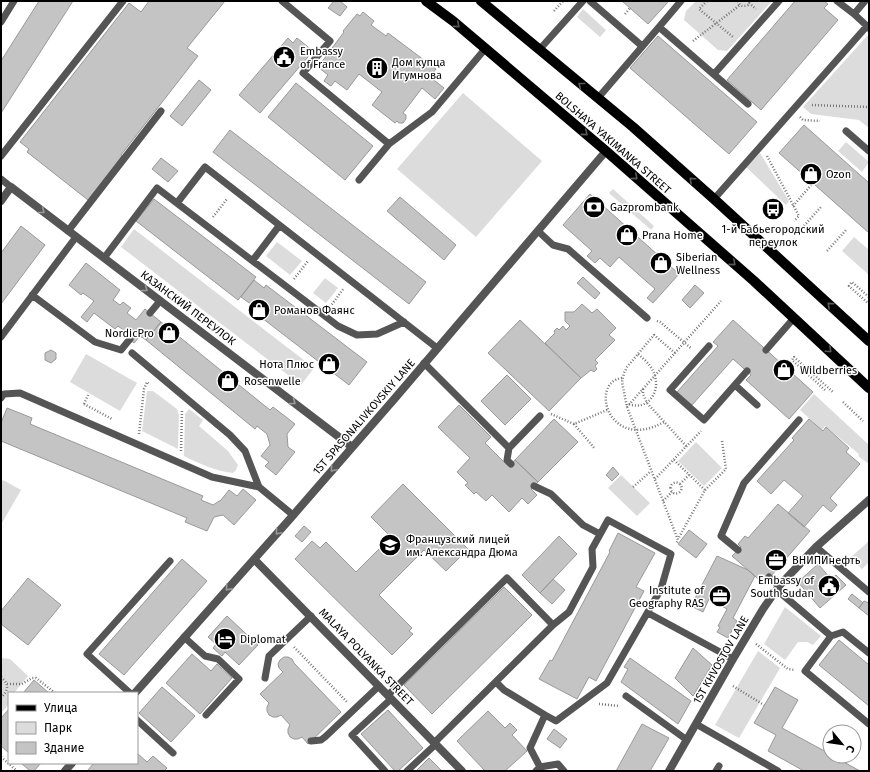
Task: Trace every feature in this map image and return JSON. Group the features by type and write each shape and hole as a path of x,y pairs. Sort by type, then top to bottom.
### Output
{"main road":[{"name":"BOLSHAYA YAKIMANKA STREET","path":"426,1 486,49 606,151 794,318 869,388"},
{"name":"BOLSHAYA YAKIMANKA STREET","path":"481,1 598,98 714,199 869,340"}],"street":[{"name":"1ST SPASONALIVKOVSKIY LANE","path":"136,692 293,515 606,151"},
{"name":"КАЗАНСКИЙ ПЕРЕУЛОК","path":"11,187 352,447"},
{"path":"1,201 11,187"},
{"name":"1ST KHVOSTOV LANE","path":"669,771 733,659 778,588 816,547 869,500"},
{"name":"MALAYA POLYANKA STREET","path":"254,559 462,771"}],"lane":[{"path":"1,22 14,1"},
{"path":"1,156 123,1"},
{"path":"282,1 330,42 303,73 389,144"},
{"path":"539,50 583,1"},
{"path":"590,1 642,46"},
{"path":"598,98 681,1"},
{"path":"714,74 779,1"},
{"path":"714,199 868,27 837,1"},
{"path":"854,14 866,1"},
{"path":"659,27 748,104"},
{"path":"359,180 389,144 432,112 486,49"},
{"path":"68,231 161,111"},
{"path":"846,131 869,151"},
{"path":"177,203 205,167 437,348"},
{"path":"1,178 11,187"},
{"path":"104,258 157,188 338,326 357,335 378,334 404,322"},
{"path":"253,260 280,226"},
{"path":"538,231 553,245 568,249 647,318"},
{"path":"1,337 76,237"},
{"path":"32,295 95,342 121,350 130,339"},
{"path":"150,313 160,301"},
{"path":"766,350 794,318"},
{"path":"709,346 670,390 704,420 747,372"},
{"path":"132,353 230,435 245,451 259,487"},
{"path":"424,363 509,448"},
{"path":"735,385 757,404"},
{"path":"1,398 4,394 20,393 212,477 259,487 293,515"},
{"path":"511,464 507,460 509,448 540,416"},
{"path":"738,550 722,536 744,483 800,420"},
{"path":"534,486 551,494 582,525 600,534"},
{"path":"407,771 496,682 553,625 569,612 592,567 592,549 608,520 671,554 661,589 607,683 582,702 556,721 504,690 496,682"},
{"path":"816,547 869,592"},
{"path":"129,692 86,654 170,561"},
{"path":"769,577 778,588 831,636"},
{"path":"385,771 352,735 506,578 553,625"},
{"path":"648,613 733,659"},
{"path":"265,678 269,656 311,616"},
{"path":"869,653 843,632 831,636 805,671 869,724"},
{"path":"184,637 205,656 218,659 239,679 206,715"},
{"path":"311,741 321,740 325,737 379,686"},
{"path":"626,696 687,740"},
{"path":"545,715 530,748 538,769 558,764 564,771"},
{"path":"138,721 173,753"},
{"path":"696,724 778,771"}],"path":[{"path":"554,11 562,2 558,1"},
{"path":"707,1 699,9 741,44"},
{"path":"738,1 740,4 746,6 750,1"},
{"path":"684,49 740,4"},
{"path":"625,14 630,8"},
{"path":"810,105 869,107"},
{"path":"803,120 820,121"},
{"path":"761,145 799,216 794,221"},
{"path":"793,206 813,183"},
{"path":"207,226 234,190"},
{"path":"802,228 821,207"},
{"path":"827,251 847,229"},
{"path":"288,288 314,253"},
{"path":"324,315 350,280"},
{"path":"869,297 852,282 849,286 869,304"},
{"path":"627,407 721,301"},
{"path":"647,318 660,322 700,356"},
{"path":"675,353 654,335 627,367 622,378 623,393 627,407 678,540"},
{"path":"629,404 638,406 644,405 653,396 656,390 655,376 648,363 638,354"},
{"path":"825,390 792,360 794,357 834,393"},
{"path":"622,378 617,379 612,383 605,401 607,410 616,422 622,427 636,430 656,427 664,422"},
{"path":"138,434 146,382 152,387"},
{"path":"643,389 643,394 647,403 687,447"},
{"path":"84,404 89,393"},
{"path":"843,402 863,421"},
{"path":"181,453 182,409"},
{"path":"574,424 607,410"},
{"path":"540,416 552,414 574,424 595,449"},
{"path":"655,479 701,433 704,420"},
{"path":"671,554 705,490 726,469 722,441"},
{"path":"674,460 705,490"},
{"path":"633,487 651,471"},
{"path":"680,484 689,475"},
{"path":"663,502 672,492 672,484 678,482 680,484"},
{"path":"672,492 680,492 682,489 680,484"},
{"path":"287,639 354,710"},
{"path":"756,644 788,669 805,671"},
{"path":"1,678 7,684 7,691 1,698"},
{"path":"7,684 22,684 32,678 36,678 54,692"},
{"path":"732,686 764,705"},
{"path":"582,702 621,706"},
{"path":"9,764 17,771"}],"green space":[{"path":"696,1 772,1 727,51 718,50 684,20 686,11"},
{"path":"583,9 606,30 600,37 577,17"},
{"path":"867,36 869,37 869,128 859,120 811,114 803,107"},
{"path":"463,93 542,161 476,237 397,169"},
{"path":"846,142 869,162 862,172 838,151"},
{"path":"760,153 789,201 786,205 746,167"},
{"path":"613,189 654,226 651,230 609,193"},
{"path":"134,229 314,368 301,385 121,247"},
{"path":"854,237 869,250 869,275 842,251"},
{"path":"277,242 302,261 290,275 266,256"},
{"path":"325,278 338,288 326,303 313,293"},
{"path":"86,354 137,383 120,411 70,382"},
{"path":"147,391 153,391 177,409 179,415 178,449 142,431"},
{"path":"814,394 869,445 869,464 825,426 822,430 800,410"},
{"path":"189,409 203,420 199,426 228,451 238,465 233,473 214,469 184,456 185,414"},
{"path":"696,442 722,468 704,486 678,461"},
{"path":"621,475 650,503 637,516 608,488"},
{"path":"3,480 21,490 2,523 1,483"},
{"path":"869,541 869,562 862,569 850,558"},
{"path":"785,607 821,636 813,645 807,642 798,642 785,660 764,644"},
{"path":"758,651 780,668 739,738 715,725"},
{"path":"1,658 10,659 28,676 15,692 8,692 8,705 2,712"}],"building":[{"path":"39,1 73,1 1,113 1,61"},
{"path":"149,1 225,1 187,48 198,56 88,200 27,152 29,149 20,142 129,3 141,12"},
{"path":"334,1 340,1 347,7 340,16 328,8"},
{"path":"622,1 669,1 648,24"},
{"path":"795,1 824,1 828,4 824,8 838,20 761,110 727,80"},
{"name":"Дом купца Игумнова","path":"363,12 374,21 371,25 386,36 388,33 436,69 430,77 444,88 435,99 422,88 403,113 406,115 406,119 403,123 399,123 397,121 395,123 372,105 382,92 359,74 347,90 335,81 331,86 324,81 328,75 318,67 344,32 343,31 357,14 360,16"},
{"path":"658,36 757,122 729,154 630,68"},
{"path":"288,38 293,43 297,38 313,51 260,113 239,95"},
{"path":"199,80 211,90 182,126 170,116"},
{"path":"296,83 373,146 345,180 268,117"},
{"path":"804,125 869,183 869,233 779,153"},
{"path":"230,130 426,282 409,304 213,152"},
{"path":"161,158 178,171 168,182 152,169"},
{"path":"590,194 679,274 653,303 647,298 655,289 619,257 610,267 600,258 595,263 587,256 592,251 563,225"},
{"path":"400,197 456,245 444,260 387,211"},
{"path":"154,199 256,277 238,300 136,221"},
{"path":"21,226 45,245 1,304 1,253"},
{"path":"86,263 120,290 113,300 120,305 123,302 131,308 127,313 136,320 145,309 161,322 146,340 140,336 134,343 124,335 126,332 118,326 115,329 94,313 87,322 81,317 94,301 83,293 81,295 69,285"},
{"path":"583,277 600,293 595,299 577,283"},
{"path":"254,280 264,288 266,285 367,362 349,385 249,308 252,305 241,297"},
{"path":"695,285 704,293 690,308 682,300"},
{"path":"582,304 592,313 597,309 616,328 609,335 615,340 595,360 598,363 595,366 597,369 594,372 591,370 581,378 545,343 555,333 554,331 557,328 559,330 563,326 566,330 570,326 565,321 565,312 574,312"},
{"path":"520,320 581,378 549,411 488,353"},
{"path":"733,320 813,392 789,419 746,380 751,375 733,359 692,405 677,392 718,346 713,342"},
{"path":"161,322 270,410 273,407 295,424 287,434 288,447 295,452 276,475 265,466 269,462 261,456 270,445 267,434 257,426 255,429 146,340"},
{"path":"51,350 56,353 56,359 51,363 45,360 45,353"},
{"path":"507,375 531,399 505,425 481,401"},
{"path":"459,405 491,437 485,443 508,466 515,460 538,482 531,489 537,495 528,504 522,498 509,512 492,495 486,501 476,492 474,494 465,485 468,483 457,472 470,458 438,427"},
{"path":"7,408 32,418 30,424 203,496 201,500 213,505 221,500 229,490 237,496 243,489 256,500 234,525 223,515 214,517 207,531 185,522 187,518 1,441 1,423"},
{"path":"554,419 578,442 538,482 515,460"},
{"path":"809,419 823,431 826,427 849,448 846,452 860,464 830,498 837,505 831,512 823,505 804,527 788,513 803,496 784,480 771,494 757,481 794,440 792,438"},
{"path":"613,467 619,474 612,481 606,475"},
{"path":"403,484 468,549 446,571 424,550 379,595 412,628 409,631 413,634 392,655 295,559 312,541 320,548 326,542 356,572 391,537 371,517"},
{"path":"778,504 810,531 764,584 732,556 741,547 738,544 745,536 748,538"},
{"path":"304,526 311,532 302,542 295,536"},
{"path":"689,530 707,544 696,558 678,544"},
{"path":"618,533 655,553 636,587 644,591 596,681 589,677 577,699 539,679 550,660 552,661 610,552 609,551"},
{"path":"559,536 577,554 540,593 522,575"},
{"name":"Institute of Geography RAS","path":"717,556 748,570 755,576 733,618 737,621 728,638 717,632 720,627 718,626 727,609 709,599 703,612 691,606"},
{"path":"182,559 207,581 124,675 99,654"},
{"path":"818,564 831,579 836,575 846,585 820,608 798,582"},
{"path":"28,578 61,605 28,645 1,624 1,611"},
{"path":"553,579 565,590 552,604 540,593"},
{"path":"504,587 532,615 432,714 404,685"},
{"path":"852,594 863,603 859,608 848,599"},
{"path":"864,601 869,603 869,616 859,608"},
{"path":"227,616 258,645 239,665 225,652 222,656 213,648 216,644 208,637"},
{"path":"839,640 869,665 869,706 819,665"},
{"path":"693,648 712,665 693,696 675,678"},
{"path":"192,654 211,671 217,664 232,678 200,714 166,683"},
{"path":"284,657 292,659 294,663 341,712 308,744 302,737 294,739 290,737 288,729 290,725 281,715 273,717 269,715 267,707 269,703 260,694 283,672 279,668 278,664"},
{"path":"630,658 691,701 678,724 621,682 628,669 624,667"},
{"path":"34,680 48,692 24,692"},
{"path":"162,687 195,716 171,742 139,713"},
{"path":"775,687 798,700 782,728 822,750 822,764 847,764 860,771 804,771 768,751 776,735 754,723"},
{"path":"8,710 8,752 1,746 1,718"},
{"path":"388,710 423,748 398,771 395,771 361,734"},
{"path":"488,711 505,728 510,723 517,730 512,735 527,751 505,771 485,771 457,741"},
{"path":"642,724 669,738 650,771 616,771"},
{"path":"554,729 567,739 560,748 547,739"},
{"path":"138,754 147,762 153,756 167,768 164,771 87,771 93,764 138,764"},
{"path":"429,758 442,771 416,771"},
{"path":"22,764 40,764 34,771 30,771"}],"place":[{"name":"Embassy of France","path":"284,57"},
{"name":"Дом купца Игумнова","path":"377,68"},
{"name":"Ozon","path":"811,174"},
{"name":"Gazprombank","path":"594,207"},
{"name":"1-й Бабьегородский переулок","path":"773,209"},
{"name":"Prana Home","path":"627,235"},
{"name":"Siberian Wellness","path":"661,263"},
{"name":"Романов Фаянс","path":"259,310"},
{"name":"NordicPro","path":"169,333"},
{"name":"Нота Плюс","path":"329,364"},
{"name":"Wildberries","path":"784,370"},
{"name":"Rosenwelle","path":"228,381"},
{"name":"Французский лицей им. Александра Дюма","path":"390,545"},
{"name":"ВНИПИнефть","path":"776,560"},
{"name":"Embassy of South Sudan","path":"829,586"},
{"name":"Institute of Geography RAS","path":"720,596"},
{"name":"Diplomat","path":"225,639"}]}
